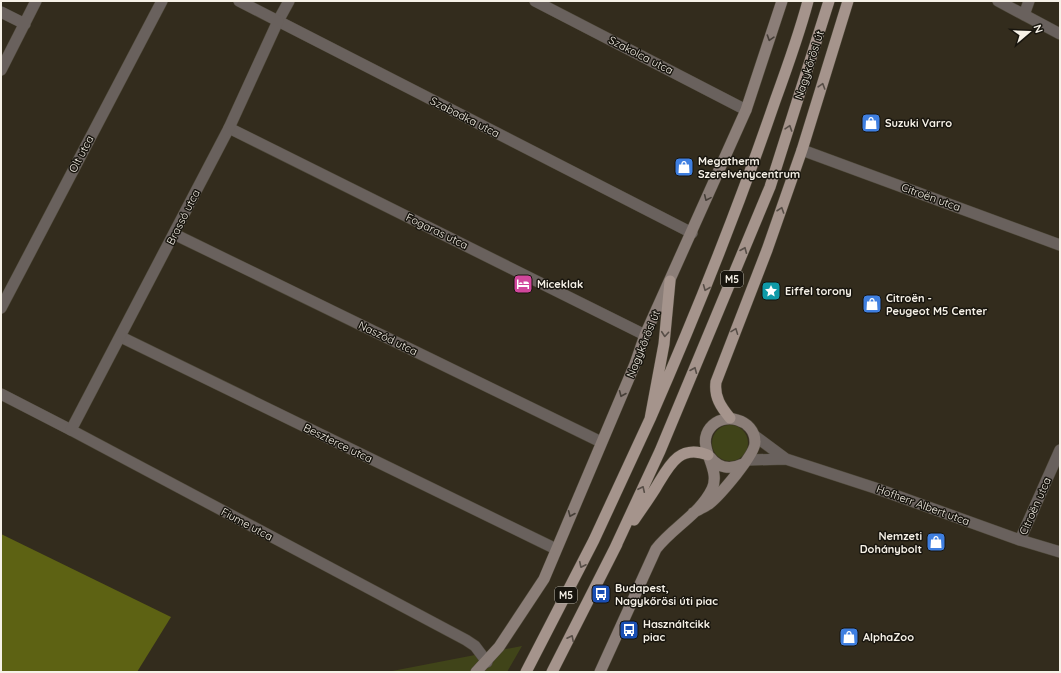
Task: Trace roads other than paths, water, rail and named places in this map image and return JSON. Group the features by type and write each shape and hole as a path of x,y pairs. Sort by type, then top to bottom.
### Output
{"main road":[{"name":"Nagykőrösi út","path":"476,672 487,662 499,647 544,579 645,335 692,234 746,110 782,1"},
{"name":"Nagykőrösi út","path":"650,419 690,328 734,218 762,143 808,1"},
{"name":"Nagykőrösi út","path":"614,550 660,451 770,187 829,1"},
{"path":"693,513 718,496 746,462 754,449 755,436 746,424 730,418 718,402 716,382 767,250 802,150 848,1"},
{"path":"650,419 664,344 670,281"},
{"path":"600,672 656,549 669,534 693,513 705,500 712,488 714,478 705,443 710,428 716,423 730,418"},
{"name":"M5","path":"526,672 594,540 650,419"},
{"path":"614,550 672,462 683,454 690,452 709,456 717,464 726,468 738,466 746,462"},
{"name":"M5","path":"552,672 614,550"}],"street":[{"path":"1,70 36,1"},
{"name":"Olt utca","path":"1,308 162,1"},
{"name":"Szabadka utca","path":"239,1 692,234"},
{"name":"Brassó utca","path":"71,430 229,128 278,21 289,1"},
{"name":"Szakolca utca","path":"535,1 746,110"},
{"path":"998,1 1060,34"},
{"path":"1024,15 1029,1"},
{"path":"1,12 25,24"},
{"name":"Fogaras utca","path":"229,128 645,335"},
{"name":"Citroën utca","path":"802,150 1060,245"},
{"name":"Naszód utca","path":"174,234 602,442"},
{"name":"Beszterce utca","path":"121,337 556,549"},
{"name":"Fiume utca","path":"1,394 466,640 475,646 487,662"},
{"name":"Hofherr Albert utca","path":"755,436 786,459 875,488 1020,540 1060,552"},
{"name":"Citroën utca","path":"1020,540 1060,450"},
{"name":"Hofherr Albert utca","path":"746,462 786,459"}],"place":[{"name":"Suzuki Varro","path":"871,123"},
{"name":"Megatherm Szerelvénycentrum","path":"684,167"},
{"name":"Miceklak","path":"523,284"},
{"name":"Eiffel torony","path":"771,291"},
{"name":"Citroën - Peugeot M5 Center","path":"872,304"},
{"name":"Nemzeti Dohánybolt","path":"936,542"},
{"name":"Budapest, Nagykőrösi úti piac","path":"601,594"},
{"name":"Használtcikk piac","path":"629,630"},
{"name":"AlphaZoo","path":"849,637"}]}
